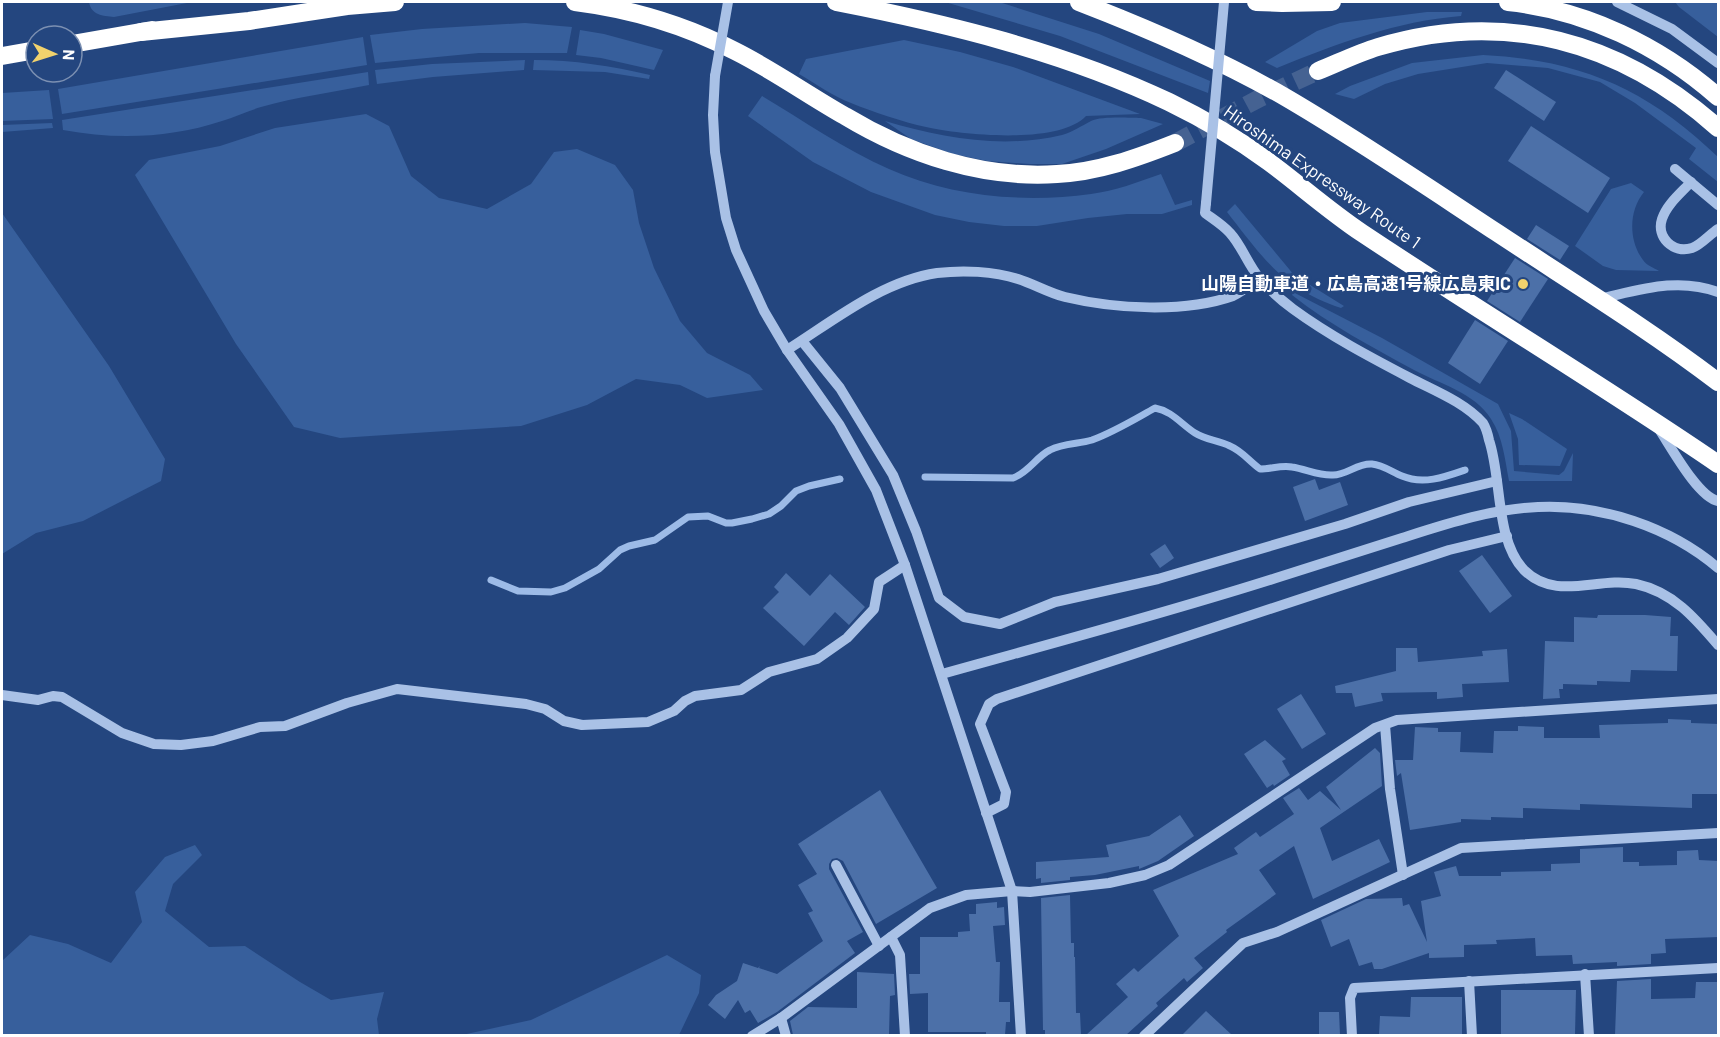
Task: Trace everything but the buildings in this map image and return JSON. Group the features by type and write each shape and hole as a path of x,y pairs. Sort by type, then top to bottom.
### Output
{"highway":[{"path":"84,42 319,2"},
{"path":"141,32 395,2"},
{"path":"575,2 632,12 704,36 737,51 846,117 884,137 920,153 954,164 988,170 1057,174 1120,163 1175,143"},
{"name":"Hiroshima Expressway Route 1","path":"836,2 934,23 1039,52 1113,78 1169,102 1223,130 1268,161 1358,231 1652,418"},
{"path":"1079,2 1145,27 1283,96 1345,133 1719,381"},
{"path":"1256,2 1332,2"},
{"path":"1508,2 1536,4 1576,15 1613,29 1682,69 1719,97"},
{"path":"1318,71 1377,47 1439,34 1474,31 1510,32 1579,44 1612,57 1643,72 1678,95 1719,128"},
{"path":"2,56 24,52"},
{"path":"1690,360 1719,374"},
{"path":"1652,418 1719,448"},
{"path":"1652,418 1719,464"}],"street":[{"path":"728,2 715,76 713,115 715,152 726,218 749,282 787,350 850,442 876,490 905,565 1012,891 1021,1035"},
{"path":"1224,2 1205,213 1230,233 1259,278 1291,308 1346,344 1464,406 1484,425 1493,451 1507,536 1513,555 1523,569 1537,580 1570,588 1622,582 1653,589 1681,605 1694,616 1719,645"},
{"path":"1617,2 1672,29 1719,63"},
{"path":"1675,169 1719,205"},
{"path":"1691,182 1667,209 1661,221 1661,232 1668,244 1679,249 1692,248 1719,229"},
{"path":"787,350 857,306 896,285 936,273 972,272 1017,278 1063,297 1108,305 1161,306 1206,303 1236,295 1259,278"},
{"path":"1598,299 1670,284 1702,286 1719,292"},
{"path":"802,341 840,388 893,475 916,531 939,598 964,616 1000,624 1054,602 1158,579 1300,538 1409,502 1497,481"},
{"path":"1652,418 1702,491 1713,500 1719,501"},
{"path":"942,674 1222,595 1450,523 1502,511 1538,507 1574,508 1624,518 1668,535 1719,568"},
{"path":"986,813 1004,804 1006,792 980,724 989,704 998,699 1334,590 1449,550 1507,536"},
{"path":"2,695 38,700 53,696 62,697 122,733 163,745 213,741 260,728 285,726 347,703 397,689 526,704 545,709 564,721 582,725 648,722 674,711 695,696 741,690 769,672 817,660 847,638 874,609 879,582 905,565"},
{"path":"752,1035 781,1018 930,908 966,895 1012,891 1030,892 1109,883 1146,875 1169,865 1375,728 1385,724 1397,720 1719,699"},
{"path":"1385,724 1390,789 1403,874"},
{"path":"1144,1035 1243,943 1276,932 1461,848 1719,832"},
{"path":"836,865 879,946"},
{"path":"891,937 900,955 905,1035"},
{"path":"1352,1035 1350,998 1354,988 1719,968"},
{"path":"1585,974 1589,1035"},
{"path":"1469,981 1472,1035"},
{"path":"781,1018 786,1035"}],"shaded area":[{"path":"89,2 192,2 114,17 95,12"},
{"path":"945,2 999,2 1099,34 1210,81 1208,93 1060,36"},
{"path":"1675,2 1718,2 1718,37 1679,7"},
{"path":"1427,12 1462,12 1461,16 1390,28 1322,50 1277,68 1265,62 1317,31 1340,23"},
{"path":"525,23 572,27 567,53 479,53 375,63 370,35 422,29"},
{"path":"580,30 663,50 654,70 576,55"},
{"path":"363,37 367,65 62,114 58,89"},
{"path":"904,40 960,52 1013,67 1140,114 1086,116 1073,125 1055,131 1033,134 962,133 917,125 869,110 838,97 799,74 806,59"},
{"path":"1483,55 1551,63 1611,82 1638,96 1692,133 1718,157 1718,182 1689,159 1696,148 1635,103 1600,82 1548,68 1487,63 1418,74 1385,84 1354,99 1335,94 1350,86 1412,63"},
{"path":"525,60 524,70 377,84 375,70 432,64"},
{"path":"534,60 592,64 650,75 649,79 605,72 533,70"},
{"path":"368,72 369,85 274,103 203,127 183,131 123,136 63,130 62,120"},
{"path":"49,90 53,119 2,121 2,93"},
{"path":"762,96 840,144 873,161 937,186 988,195 1066,197 1109,191 1161,174 1175,205 1192,200 1192,205 1162,214 1127,214 1037,226 1004,226 935,215 871,192 813,162 748,116"},
{"path":"366,114 389,126 411,176 439,198 487,209 531,184 554,152 577,149 615,165 633,190 639,223 654,268 680,321 707,353 750,375 763,390 707,398 680,385 636,379 587,405 521,426 340,438 294,427 236,344 135,175 149,160 220,146 275,128"},
{"path":"1141,118 1163,124 1106,149 1062,164 987,161 953,154 911,139 885,121 950,137 1017,141 1062,135 1096,119"},
{"path":"52,123 53,128 2,132 2,125"},
{"path":"1631,183 1644,192 1635,207 1633,216 1635,243 1644,262 1659,271 1616,270 1603,266 1575,246 1611,189"},
{"path":"1235,204 1294,275 1344,306 1341,308 1303,291 1275,270 1227,212"},
{"path":"2,213 109,366 165,459 161,481 83,521 36,533 2,554"},
{"path":"1293,292 1382,338 1498,404 1511,431 1514,471 1559,475 1564,471 1573,453 1572,481 1509,481 1498,433 1491,419 1476,402 1351,335 1306,306 1292,295"},
{"path":"1509,413 1567,449 1560,466 1519,465 1518,439"},
{"path":"195,845 202,855 173,884 165,911 209,947 245,946 331,1000 384,992 377,1019 379,1035 2,1035 2,961 30,935 68,944 111,963 142,922 135,892 165,857"},
{"path":"667,955 701,975 699,993 679,1035 462,1035 531,1020"}],"waterway":[{"path":"925,477 1013,478 1024,472 1050,450 1100,437 1155,408 1171,415 1199,435 1234,448 1260,469 1288,467 1333,475 1372,464 1418,480 1442,477 1465,470"},
{"path":"491,580 518,591 551,592 565,588 599,569 620,550 655,540 688,517 708,516 726,523 752,519 769,514 796,491 840,479"}],"tunnel":[{"path":"1175,143 1260,98 1318,71"}],"place":[{"name":"山陽自動車道・広島高速1号線広島東IC","path":"1523,284"}]}
